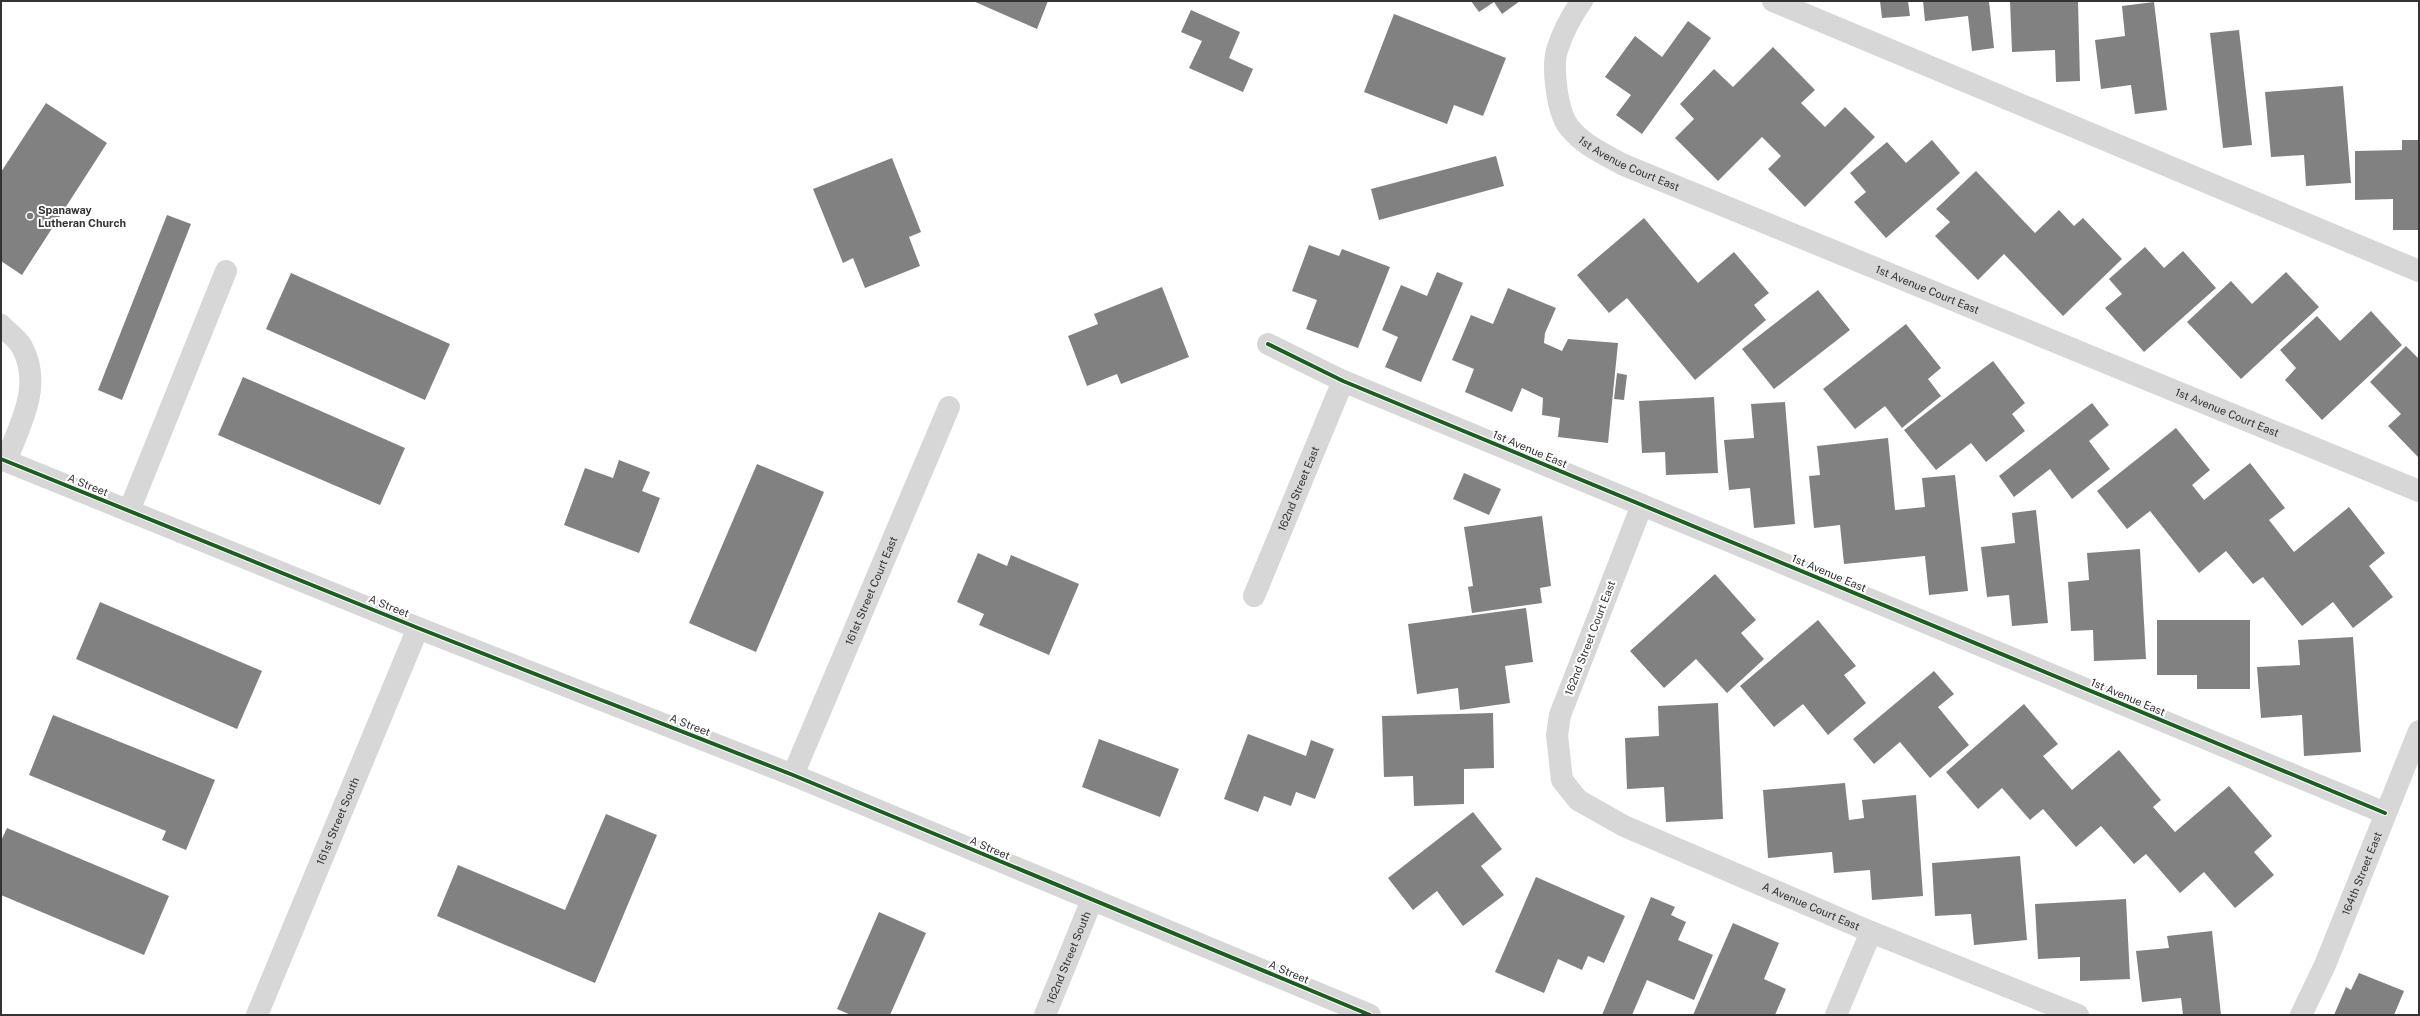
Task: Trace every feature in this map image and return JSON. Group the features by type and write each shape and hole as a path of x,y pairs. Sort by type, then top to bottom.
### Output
{"street":[{"name":"1st Avenue Court East","path":"1582,1 1572,15 1557,52 1557,98 1568,126 1589,146 1624,165 2419,490"},
{"path":"1773,1 2419,271"},
{"path":"129,511 226,271"},
{"path":"1,325 22,346 32,373 31,395 3,460"},
{"name":"1st Avenue East","path":"1268,344 1343,381 2385,813"},
{"name":"162nd Street East","path":"1254,596 1343,381"},
{"name":"161st Street Court East","path":"792,775 949,407"},
{"name":"A Street","path":"3,460 418,628 792,775 1370,1015"},
{"name":"162nd Street Court East","path":"1561,774 1557,734 1560,715 1642,505"},
{"name":"161st Street South","path":"257,1015 418,628"},
{"name":"164th Street East","path":"2301,1015 2325,964 2419,731"},
{"name":"A Avenue Court East","path":"1561,774 1562,780 1578,800 1624,826 1871,932 2078,1015"},
{"name":"162nd Street South","path":"1045,1015 1092,900"},
{"path":"1836,1015 1871,932"}],"building":[{"path":"973,1 1048,1 1037,29"},
{"path":"1471,1 1520,1 1502,14 1494,2 1479,12"},
{"path":"1880,1 1908,1 1910,16 1882,18"},
{"path":"1923,1 1989,1 1994,48 1972,51 1968,16 1925,21"},
{"path":"2010,1 2078,1 2080,81 2056,82 2055,50 2012,52"},
{"path":"2154,2 2167,110 2135,114 2131,85 2101,89 2095,40 2125,36 2122,6"},
{"path":"1191,10 1240,32 1229,58 1253,69 1243,92 1189,68 1202,41 1181,32"},
{"path":"1394,14 1506,58 1483,116 1454,105 1447,124 1364,92"},
{"path":"1688,21 1711,38 1642,134 1616,115 1631,95 1605,77 1635,36 1662,57"},
{"path":"2239,30 2252,145 2223,148 2210,33"},
{"path":"1773,47 1815,90 1801,103 1825,127 1845,107 1875,137 1805,207 1768,169 1781,156 1762,137 1718,181 1675,138 1694,119 1680,104 1714,69 1733,87"},
{"path":"2343,86 2351,183 2306,186 2304,155 2271,157 2265,92"},
{"name":"Spanaway Lutheran Church","path":"46,103 107,143 22,275 1,261 1,172"},
{"path":"1932,140 1960,173 1886,238 1854,202 1866,192 1850,173 1887,142 1906,163"},
{"path":"2402,140 2419,140 2419,230 2393,230 2393,199 2355,200 2355,151 2402,150"},
{"path":"1496,156 1504,186 1379,220 1371,189"},
{"path":"892,158 921,232 909,237 920,266 865,288 853,258 843,263 813,189"},
{"path":"1976,171 2035,233 2059,210 2074,226 2083,218 2122,259 2063,316 2004,254 1978,280 1935,236 1950,222 1936,209"},
{"path":"167,215 191,224 122,400 98,390"},
{"path":"1644,218 1698,283 1734,252 1769,293 1754,305 1766,320 1695,380 1627,298 1609,313 1577,275"},
{"path":"1309,245 1339,256 1342,249 1390,267 1358,348 1306,329 1317,300 1292,291"},
{"path":"2145,247 2164,268 2183,251 2216,288 2144,352 2105,308 2122,294 2109,279"},
{"path":"1437,272 1463,283 1421,382 1385,367 1398,337 1382,330 1401,285 1427,296"},
{"path":"2286,272 2319,307 2241,379 2187,322 2231,281 2252,304"},
{"path":"291,273 450,344 425,400 266,329"},
{"path":"1162,287 1189,357 1121,384 1117,374 1087,386 1068,336 1098,324 1094,314"},
{"path":"1508,288 1556,308 1545,333 1544,343 1562,351 1568,339 1618,343 1608,443 1558,437 1560,418 1542,415 1543,398 1522,388 1512,412 1465,392 1474,369 1452,360 1471,315 1493,324"},
{"path":"1818,290 1850,330 1774,389 1742,349"},
{"path":"2371,311 2402,345 2322,420 2285,380 2296,368 2280,350 2317,316 2340,341"},
{"path":"1906,324 1941,368 1928,379 1941,396 1902,428 1885,406 1855,429 1823,389"},
{"path":"2406,346 2419,359 2419,458 2388,426 2401,414 2370,382"},
{"path":"1993,361 2025,403 2012,414 2025,431 1986,462 1971,443 1936,470 1904,430"},
{"path":"1617,373 1627,375 1624,400 1614,399"},
{"path":"243,377 405,448 380,505 218,435"},
{"path":"1714,397 1718,473 1666,475 1665,452 1642,453 1639,401"},
{"path":"1785,402 1795,524 1754,528 1750,488 1729,490 1724,440 1754,438 1751,404"},
{"path":"2092,403 2109,425 2089,441 2110,469 2072,499 2050,469 2014,497 1999,476"},
{"path":"2176,428 2210,470 2192,485 2204,500 2250,463 2285,508 2269,520 2294,552 2349,507 2385,553 2369,566 2393,597 2353,628 2333,602 2302,626 2263,577 2253,584 2226,551 2199,573 2150,511 2127,529 2097,491"},
{"path":"1888,438 1895,510 1925,507 1922,478 1955,475 1968,591 1929,595 1925,556 1844,564 1840,525 1814,528 1809,476 1820,475 1817,446"},
{"path":"619,460 650,472 642,491 660,498 639,553 564,525 585,468 613,478"},
{"path":"757,464 824,492 756,652 689,623"},
{"path":"1464,473 1501,489 1489,515 1453,499"},
{"path":"2036,510 2048,623 2012,626 2009,595 1987,597 1981,547 2015,543 2012,513"},
{"path":"1542,516 1551,586 1540,588 1542,603 1472,613 1468,587 1473,586 1464,527"},
{"path":"2140,549 2146,659 2094,661 2093,630 2071,631 2068,582 2089,580 2087,553"},
{"path":"978,553 1007,566 1011,555 1079,584 1049,655 979,625 984,614 957,602"},
{"path":"1715,574 1756,620 1741,633 1764,659 1727,693 1696,659 1664,688 1630,651"},
{"path":"100,602 262,671 237,729 76,659"},
{"path":"1526,608 1533,662 1505,666 1510,703 1460,710 1458,688 1417,694 1408,624"},
{"path":"1818,620 1856,666 1844,675 1866,703 1828,735 1803,704 1774,727 1740,686"},
{"path":"2157,620 2250,620 2250,689 2197,689 2197,675 2157,675"},
{"path":"2353,637 2361,752 2304,756 2302,715 2261,718 2257,667 2300,665 2298,640"},
{"path":"1934,671 1954,694 1938,707 1969,745 1930,778 1900,742 1874,764 1853,739"},
{"path":"1718,703 1723,819 1666,822 1664,787 1627,789 1625,738 1659,736 1658,706"},
{"path":"2024,704 2058,744 2043,756 2072,790 2119,750 2161,800 2153,807 2175,832 2229,786 2272,836 2254,852 2274,875 2235,908 2204,872 2180,893 2146,854 2134,864 2101,826 2076,847 2043,809 2030,820 2002,788 1978,809 1946,772"},
{"path":"1493,713 1494,768 1464,769 1464,804 1414,806 1413,776 1384,777 1382,716"},
{"path":"53,715 215,780 186,850 162,840 166,831 29,775"},
{"path":"1248,734 1306,756 1311,740 1334,749 1315,799 1296,792 1291,806 1264,796 1258,812 1224,799"},
{"path":"1099,739 1179,769 1160,817 1082,787"},
{"path":"1845,783 1849,820 1864,818 1862,800 1916,795 1923,896 1872,900 1870,870 1834,873 1832,852 1768,858 1763,790"},
{"path":"1473,812 1502,849 1481,866 1504,895 1463,926 1437,891 1413,910 1388,878"},
{"path":"606,814 657,835 595,983 437,916 458,865 565,910"},
{"path":"7,828 169,896 144,955 1,895 1,841"},
{"path":"2020,856 2027,940 1974,945 1971,914 1935,916 1932,863"},
{"path":"1536,877 1625,916 1604,963 1588,956 1582,970 1558,959 1544,993 1495,972"},
{"path":"1651,897 1675,907 1671,915 1686,922 1678,940 1713,955 1694,1000 1647,980 1632,1015 1602,1015"},
{"path":"2126,899 2130,979 2080,981 2080,957 2038,959 2035,904"},
{"path":"879,912 926,933 890,1015 851,1015 837,1009"},
{"path":"1733,923 1779,943 1764,979 1786,989 1775,1015 1693,1015"},
{"path":"2212,931 2221,1015 2183,1015 2181,998 2142,1002 2136,951 2169,948 2167,936"},
{"path":"2359,973 2404,991 2394,1015 2334,1015 2346,987 2351,990"}],"cycle path":[{"path":"1268,344 1343,381 2385,813"},
{"path":"1,459 418,628 793,775 1370,1015"}],"place":[{"name":"Spanaway Lutheran Church","path":"30,216"}]}
